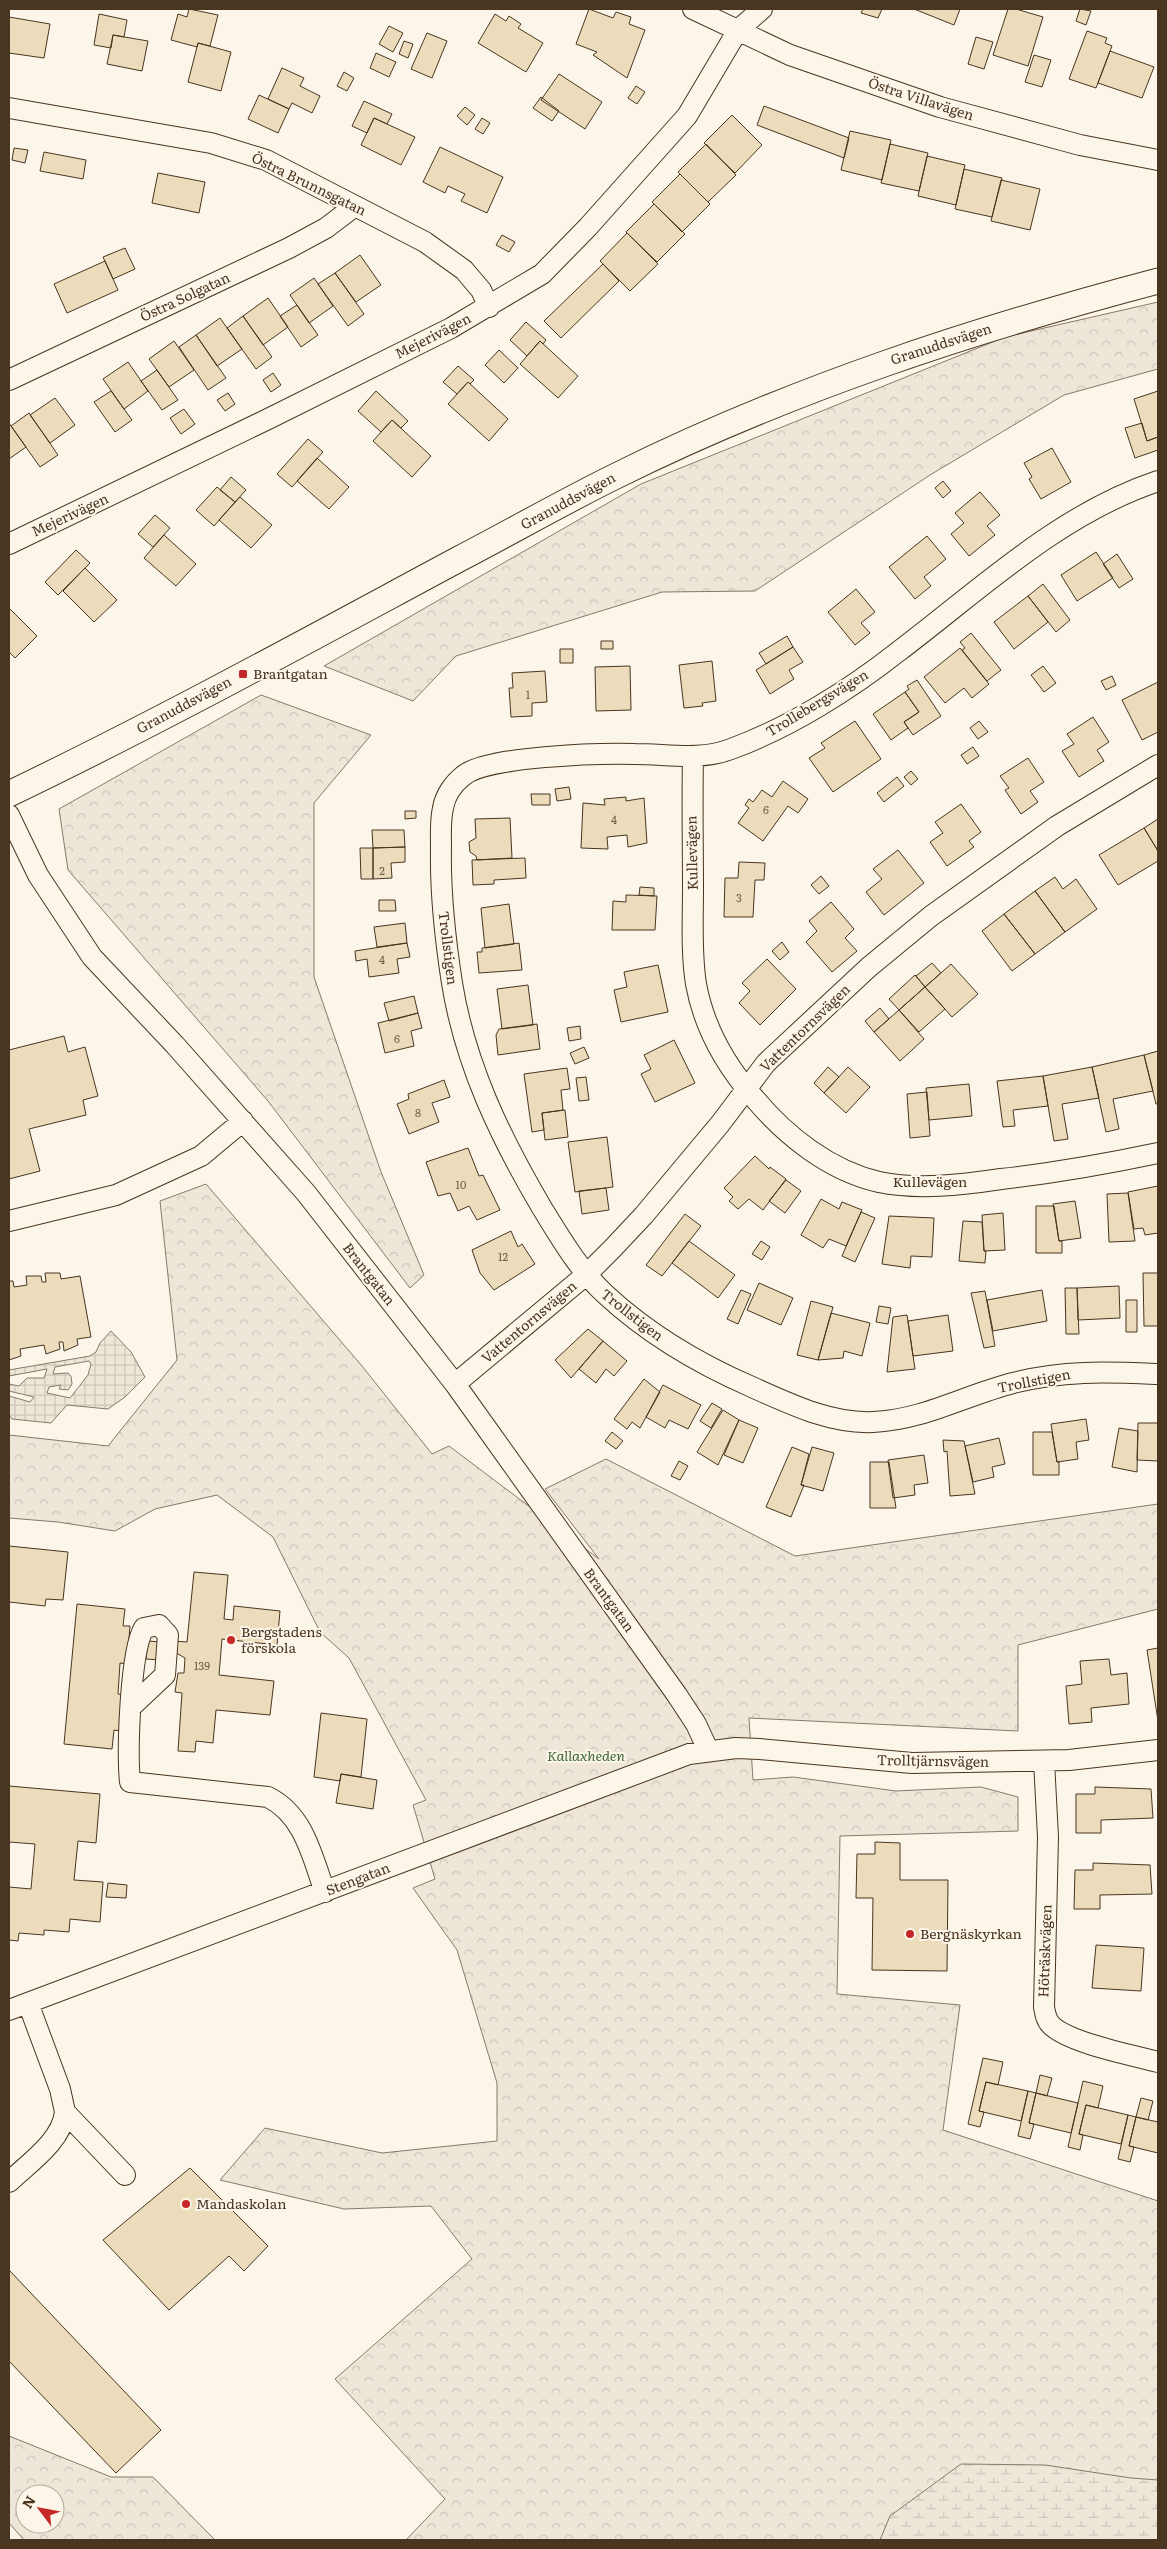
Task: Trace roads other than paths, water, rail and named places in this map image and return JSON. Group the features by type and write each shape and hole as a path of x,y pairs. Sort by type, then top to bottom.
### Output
{"street":[{"name":"Östra Villavägen","path":"693,9 790,55 940,106 1080,145 1158,160"},
{"name":"Mejerivägen","path":"9,544 451,328 542,274 643,168 687,116 738,30 762,9"},
{"name":"Östra Brunnsgatan","path":"9,108 211,143 266,160 425,242 464,270 481,290 489,307"},
{"name":"Östra Solgatan","path":"9,380 289,248 326,228 355,206"},
{"name":"Granuddsvägen","path":"9,794 188,702 616,476 718,429 816,388 905,355 999,325 1158,280"},
{"name":"Trollebergsvägen","path":"442,809 447,795 462,776 485,766 521,760 622,753 693,757 726,752 750,742 842,691 887,661 988,580 1052,534 1113,500 1158,481"},
{"name":"Kullevägen","path":"693,757 691,831 693,960 696,985 702,1009 714,1040 746,1089 791,1135 826,1160 848,1172 878,1182 908,1186 940,1186 1054,1173 1158,1153"},
{"name":"Vattentornsvägen","path":"455,1384 587,1274 644,1215 720,1124 766,1063 836,996 931,916 1079,811 1158,765"},
{"name":"Trollstigen","path":"442,809 441,871 447,953 456,1006 474,1068 491,1113 516,1163 555,1230 602,1292 622,1308 676,1349 719,1372 815,1413 857,1422 876,1422 926,1413 990,1390 1046,1376 1084,1371 1158,1374"},
{"name":"Brantgatan","path":"9,815 38,875 92,958 175,1044 306,1193 455,1384 678,1695 696,1724 708,1750"},
{"path":"9,1221 116,1195 201,1156 243,1121"},
{"path":"132,1707 128,1756 130,1782 268,1797 280,1803 288,1810 302,1830 325,1892"},
{"name":"Trolltjärnsvägen","path":"708,1750 736,1748 769,1749 912,1763 1044,1761 1158,1750"},
{"name":"Stengatan","path":"9,2010 672,1760 708,1750"},
{"name":"Höträskvägen","path":"1044,1761 1048,1837 1044,2007 1046,2016 1050,2024 1074,2038 1158,2062"},
{"path":"9,2182 44,2149 61,2128 65,2112 60,2090 28,2003"},
{"path":"65,2112 124,2175"}],"place":[{"name":"Brantgatan","path":"243,674"},
{"name":"Bergstadens förskola","path":"231,1640"},
{"name":"Bergnäskyrkan","path":"910,1934"},
{"name":"Mandaskolan","path":"186,2204"}],"park label":[{"name":"Kallaxheden","path":"586,1756"}]}
